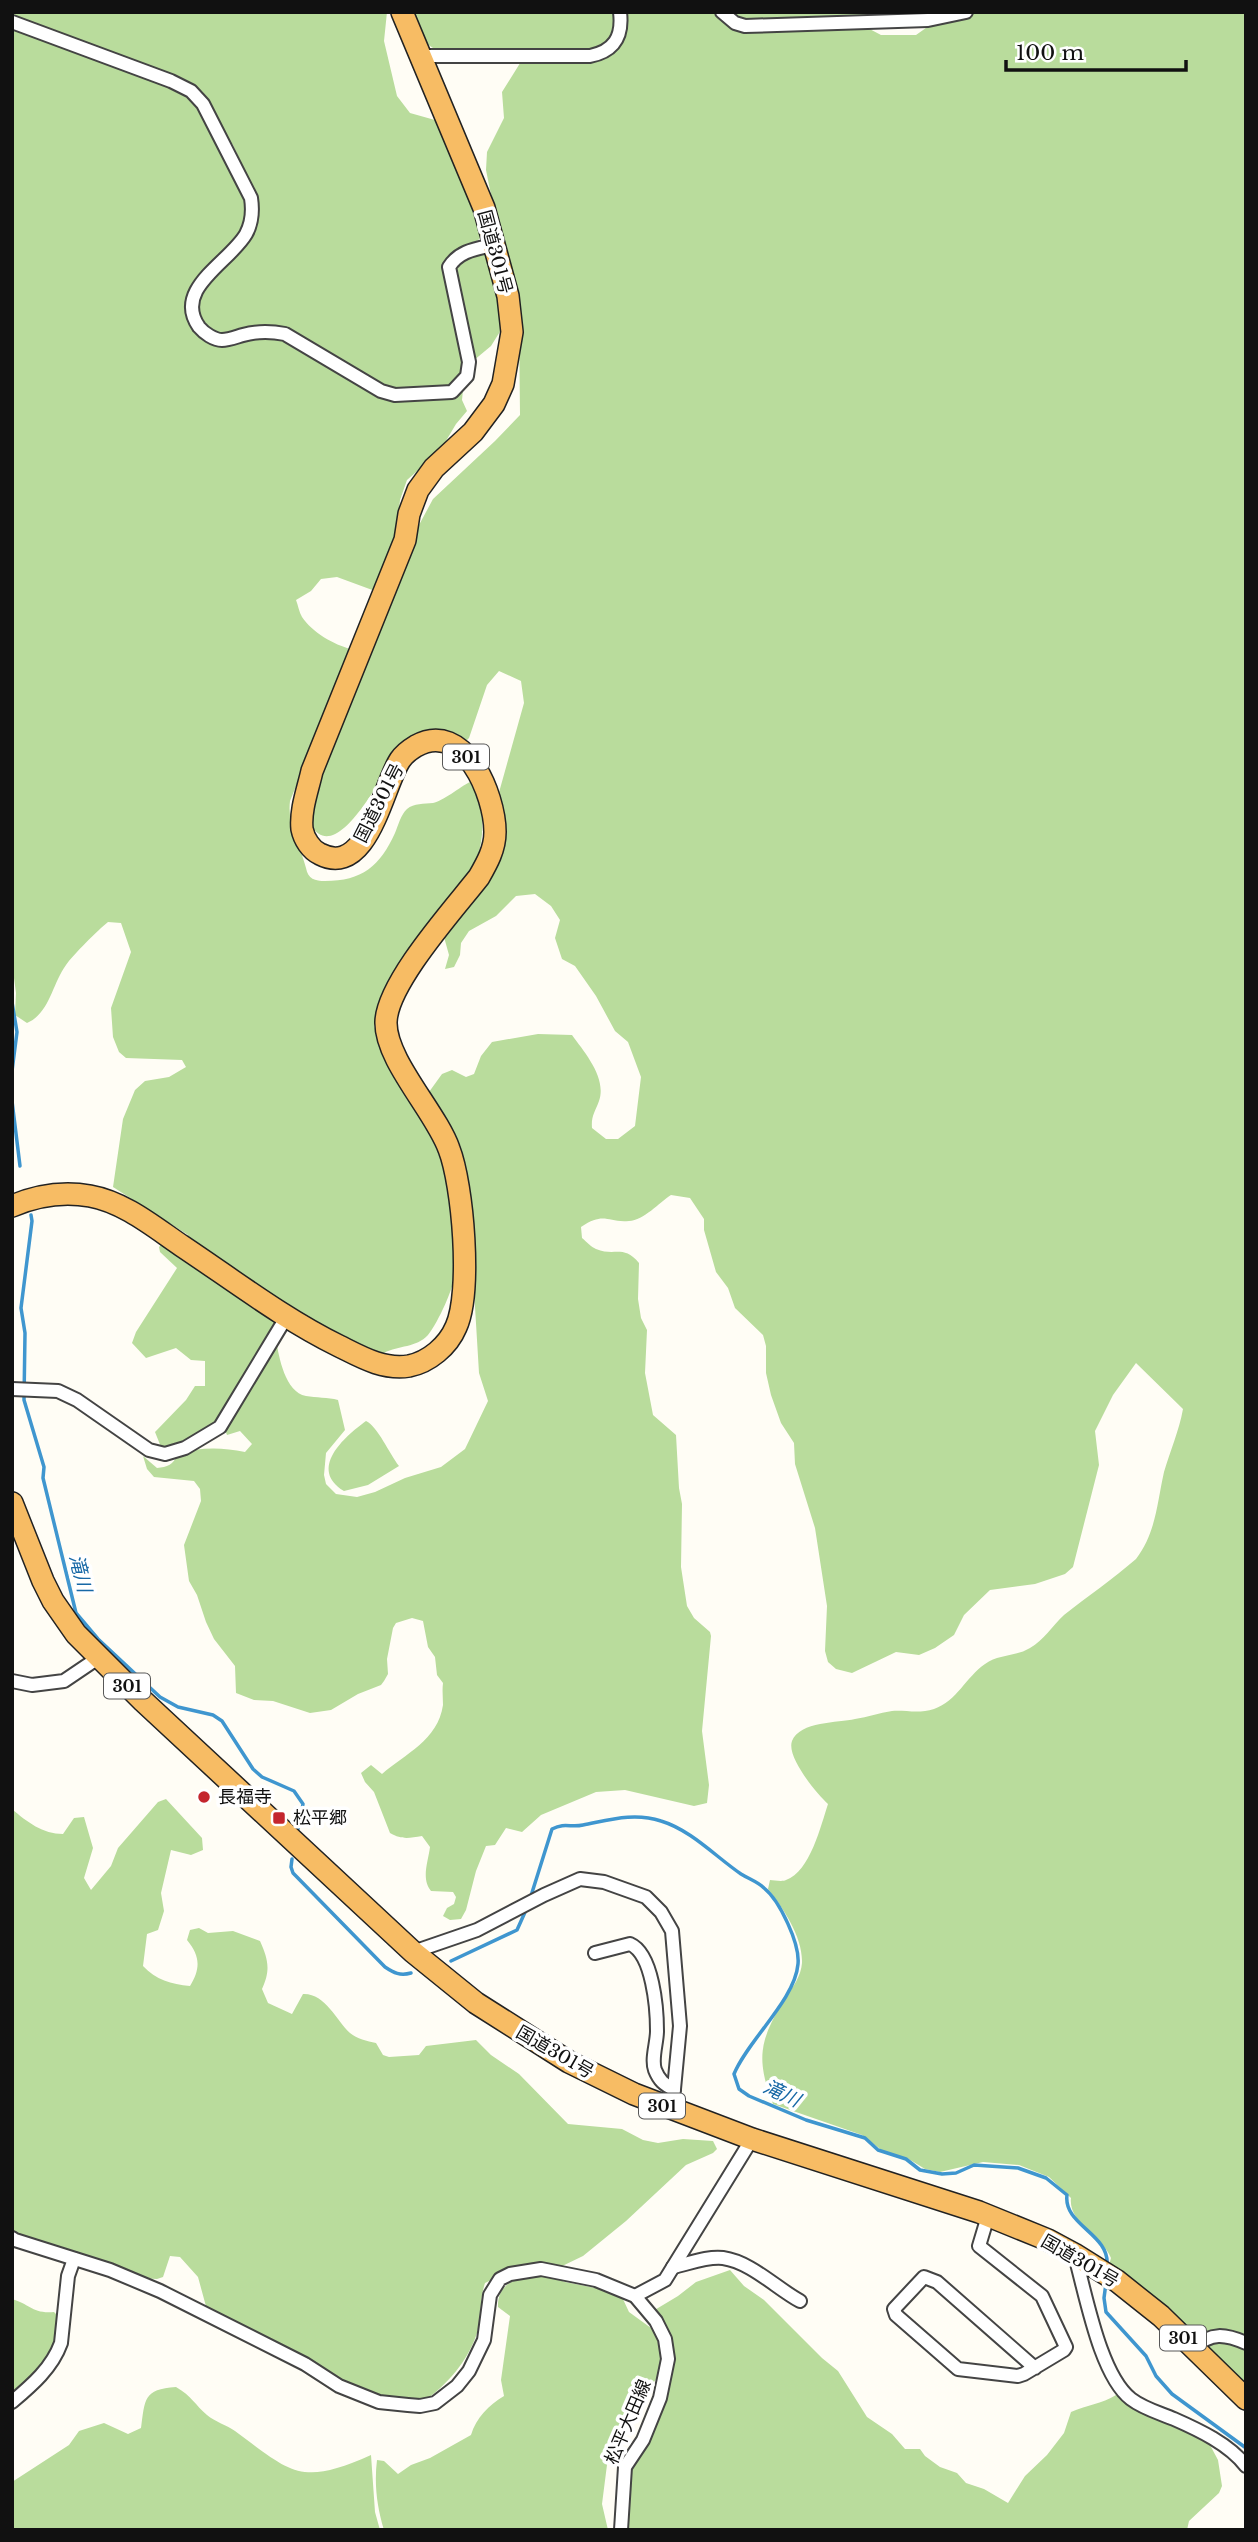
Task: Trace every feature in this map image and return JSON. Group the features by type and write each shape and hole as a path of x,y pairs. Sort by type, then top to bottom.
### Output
{"highway":[{"name":"国道301号","path":"12,1206 38,1196 62,1193 106,1200 141,1219 287,1316 328,1341 370,1361 411,1366 437,1353 456,1328 461,1312 465,1273 456,1171 450,1149 438,1124 397,1059 386,1021 391,1000 402,976 487,863 495,834 490,795 483,779 463,753 450,743 430,740 409,750 400,759 372,826 354,852 340,858 326,857 314,852 303,831 302,821 312,771 405,540 409,514 418,490 434,468 473,432 494,404 503,384 512,332 508,296 484,208 402,12"},
{"name":"国道301号","path":"12,1503 53,1601 76,1634 98,1658 413,1952 477,2003 547,2049 601,2079 673,2099 752,2139 988,2216 1074,2254 1117,2281 1161,2316 1246,2399"}],"street":[{"path":"422,56 590,56 604,53 613,46 619,36 622,24 620,12"},
{"path":"722,12 735,23 745,26 928,20 966,12"},
{"path":"12,22 171,80 191,91 203,104 251,198 253,211 245,237 200,285 195,295 192,304 193,316 207,335 221,340 253,332 271,331 285,334 381,391 395,395 452,391 467,376 468,362 449,267 463,253 493,245"},
{"path":"20,1388 58,1391 77,1400 149,1450 165,1454 185,1448 219,1427 287,1316"},
{"path":"12,1681 32,1685 64,1681 98,1658"},
{"path":"413,1952 477,1930 580,1879 595,1880 646,1896 661,1912 672,1931 680,2026 673,2099"},
{"path":"595,1953 630,1944 640,1952 652,1980 655,2003 657,2033 654,2068 673,2099"},
{"path":"12,2238 110,2270 160,2291 305,2364 339,2386 379,2402 420,2406 435,2403 457,2386 469,2371 484,2340 490,2295 500,2280 510,2274 541,2269 596,2280 635,2296 664,2280 752,2139"},
{"path":"988,2216 979,2246 1042,2296 1066,2347 1064,2350 1035,2368 1018,2376 958,2369 896,2315 894,2309 924,2277 930,2279 937,2282 1035,2368"},
{"path":"1074,2254 1105,2363 1115,2382 1130,2399 1214,2440 1238,2456 1246,2466"},
{"path":"673,2267 724,2258 751,2269 800,2301"},
{"path":"12,2402 45,2371 58,2352 68,2276 74,2259"},
{"name":"松平大田線","path":"621,2530 625,2467 643,2440 660,2398 668,2359 665,2339 656,2320 635,2296"},
{"path":"1194,2348 1204,2338 1217,2335 1229,2336 1246,2343"}],"green space":[{"path":"12,12 387,12 384,41 397,96 410,113 442,122 464,171 482,236 451,255 444,271 463,360 463,371 452,387 402,390 380,386 298,336 213,333 199,319 197,303 205,286 249,238 255,192 233,145 206,100 12,17"},
{"path":"409,12 617,12 615,28 610,38 588,51 439,52 421,40"},
{"path":"625,12 717,12 723,19 862,25 881,35 916,35 933,23 974,12 1246,12 1246,2340 1199,2339 1109,2265 1111,2258 1107,2250 1075,2215 1071,2198 1049,2177 1019,2165 983,2162 940,2172 925,2169 907,2158 884,2152 862,2135 773,2104 762,2061 770,2025 796,1981 802,1963 796,1933 768,1889 770,1880 786,1880 802,1868 818,1835 828,1804 798,1765 791,1748 792,1741 796,1734 811,1726 892,1711 918,1712 942,1705 985,1664 1035,1645 1064,1615 1136,1559 1152,1528 1164,1472 1183,1409 1136,1363 1113,1395 1095,1431 1099,1465 1073,1567 1065,1574 1035,1584 990,1590 964,1615 954,1635 935,1648 919,1655 896,1652 852,1673 836,1669 828,1662 825,1651 827,1606 815,1528 795,1464 794,1443 781,1423 771,1395 763,1335 735,1308 728,1288 716,1272 704,1230 704,1219 690,1198 671,1195 635,1220 601,1219 581,1227 582,1238 594,1248 623,1252 639,1263 638,1299 641,1318 647,1330 645,1373 653,1415 676,1435 682,1504 681,1567 687,1606 711,1636 702,1731 709,1785 707,1803 694,1806 625,1790 596,1792 541,1815 522,1832 506,1828 495,1845 486,1846 461,1919 450,1920 443,1916 447,1908 454,1904 456,1897 453,1892 431,1891 428,1886 426,1870 430,1847 422,1836 402,1838 390,1833 374,1792 361,1773 371,1765 382,1774 428,1737 440,1717 443,1683 437,1675 435,1657 428,1647 423,1621 412,1618 396,1623 387,1659 388,1674 384,1681 331,1710 310,1713 236,1693 235,1666 214,1639 189,1581 184,1545 201,1501 200,1489 194,1481 154,1477 147,1469 143,1456 157,1468 170,1465 177,1454 194,1450 245,1452 252,1444 240,1431 227,1435 224,1427 276,1340 284,1373 293,1388 306,1396 338,1400 345,1430 326,1453 324,1475 326,1484 336,1494 357,1497 441,1467 465,1449 488,1401 479,1373 470,1224 441,1112 429,1092 442,1074 452,1070 466,1077 474,1074 481,1056 492,1042 538,1034 572,1035 593,1066 600,1084 601,1092 592,1128 606,1139 618,1139 635,1126 641,1077 628,1042 615,1031 596,996 575,966 562,959 555,938 560,920 551,906 535,894 516,896 496,916 469,931 461,943 460,955 454,967 445,969 449,955 444,937 503,845 505,817 498,796 524,703 521,681 499,671 487,685 469,738 464,743 395,756 358,814 345,827 333,835 321,835 311,825 318,775 419,525 433,499 520,415 519,319 505,245 486,170 487,152 504,118 502,92 522,60 599,59 608,55 622,42"},
{"path":"728,12 952,12 746,21 737,20"},
{"path":"12,26 186,93 200,105 245,199 247,210 243,230 191,292 201,337 276,337 294,344 379,395 458,393 463,390 462,400 467,411 440,451 407,480 400,500 396,537 375,591 337,577 321,579 311,591 296,600 302,617 311,628 331,641 351,649 290,801 292,827 310,877 325,881 359,875 376,863 383,854 407,809 437,802 470,782 481,811 481,840 477,860 386,987 374,1026 440,1147 449,1186 457,1264 449,1296 428,1335 418,1342 384,1353 367,1349 315,1322 187,1239 188,1235 113,1187 123,1119 135,1090 145,1081 169,1077 186,1067 182,1060 126,1058 119,1052 113,1037 111,1008 131,952 121,923 108,922 74,955 61,973 46,1005 35,1018 27,1023 15,1015 16,993 12,963"},
{"path":"486,255 494,262 501,330 491,346 473,361 458,297 456,272 463,261"},
{"path":"163,1243 280,1321 221,1422 186,1442 161,1447 155,1432 186,1400 195,1386 205,1386 205,1361 191,1360 176,1348 146,1358 132,1343 136,1332 177,1268 160,1252 159,1247"},
{"path":"366,1421 379,1434 399,1466 368,1485 344,1491 329,1473 329,1463 340,1444"},
{"path":"166,1799 202,1838 203,1850 191,1855 171,1850 161,1893 164,1911 158,1930 147,1934 143,1966 153,1975 190,1986 198,1962 187,1940 190,1930 199,1928 208,1933 233,1931 260,1941 267,1965 267,1976 262,1989 268,2003 292,2014 303,1994 318,1998 330,2008 350,2033 376,2043 383,2055 419,2055 426,2046 476,2040 491,2055 519,2074 568,2124 622,2129 643,2140 658,2143 683,2139 713,2141 717,2149 686,2165 626,2221 583,2256 556,2269 512,2270 485,2283 479,2327 468,2353 448,2380 423,2402 382,2398 358,2391 207,2310 198,2277 180,2257 170,2256 163,2277 137,2278 16,2237 12,2231 12,1809 36,1826 63,1834 74,1818 84,1817 93,1848 84,1878 91,1890 111,1866 118,1848 158,1802"},
{"path":"730,2270 744,2286 764,2300 838,2371 867,2417 892,2434 905,2449 920,2449 940,2467 957,2473 966,2483 984,2489 1008,2503 1025,2476 1047,2455 1064,2433 1071,2412 1116,2395 1172,2422 1210,2445 1218,2460 1222,2486 1219,2493 1189,2521 1187,2530 625,2530 626,2476 669,2372 653,2311 696,2282"},
{"path":"545,2274 565,2282 611,2291 622,2297 629,2312 651,2328 662,2346 664,2361 660,2375 653,2383 641,2382 634,2388 608,2457 602,2504 608,2530 384,2530 377,2495 377,2460 384,2461 398,2474 471,2435 484,2412 504,2396 501,2380 510,2316 498,2307 502,2290 513,2281"},
{"path":"12,2299 36,2310 54,2312 60,2318 59,2342 50,2358 12,2398"},
{"path":"1212,2340 1246,2346 1246,2388 1205,2348"},
{"path":"176,2387 210,2417 285,2466 298,2471 328,2470 371,2455 375,2512 380,2530 12,2530 12,2482 69,2445 79,2431 104,2423 128,2434 141,2428 145,2403 151,2393"}],"waterway":[{"name":"滝川","path":"12,1002 17,1032 12,1071"},
{"name":"滝川","path":"12,1101 20,1166"},
{"name":"滝川","path":"31,1215 21,1308 25,1333 24,1400 44,1467 43,1478 76,1613 98,1639 160,1697 178,1707 213,1715 222,1721 253,1769 262,1777 294,1791 303,1804 298,1829"},
{"name":"滝川","path":"530,1899 552,1829 641,1817 661,1821 683,1831 770,1894 782,1912 796,1946 798,1964 795,1978 789,1992 734,2074 739,2089 749,2096 806,2120 865,2138 878,2150 906,2159 920,2170 942,2174 956,2173 974,2165 1018,2168 1046,2178 1067,2195 1072,2214 1101,2245 1106,2254 1107,2265"},
{"name":"滝川","path":"292,1859 293,1873 385,1967 397,1973 411,1973"},
{"name":"滝川","path":"451,1961 517,1930 526,1910"},
{"name":"滝川","path":"1106,2283 1106,2312 1146,2356 1156,2376 1172,2394 1246,2448"}],"place":[{"name":"長福寺","path":"204,1797"},
{"name":"松平郷","path":"279,1818"}]}
